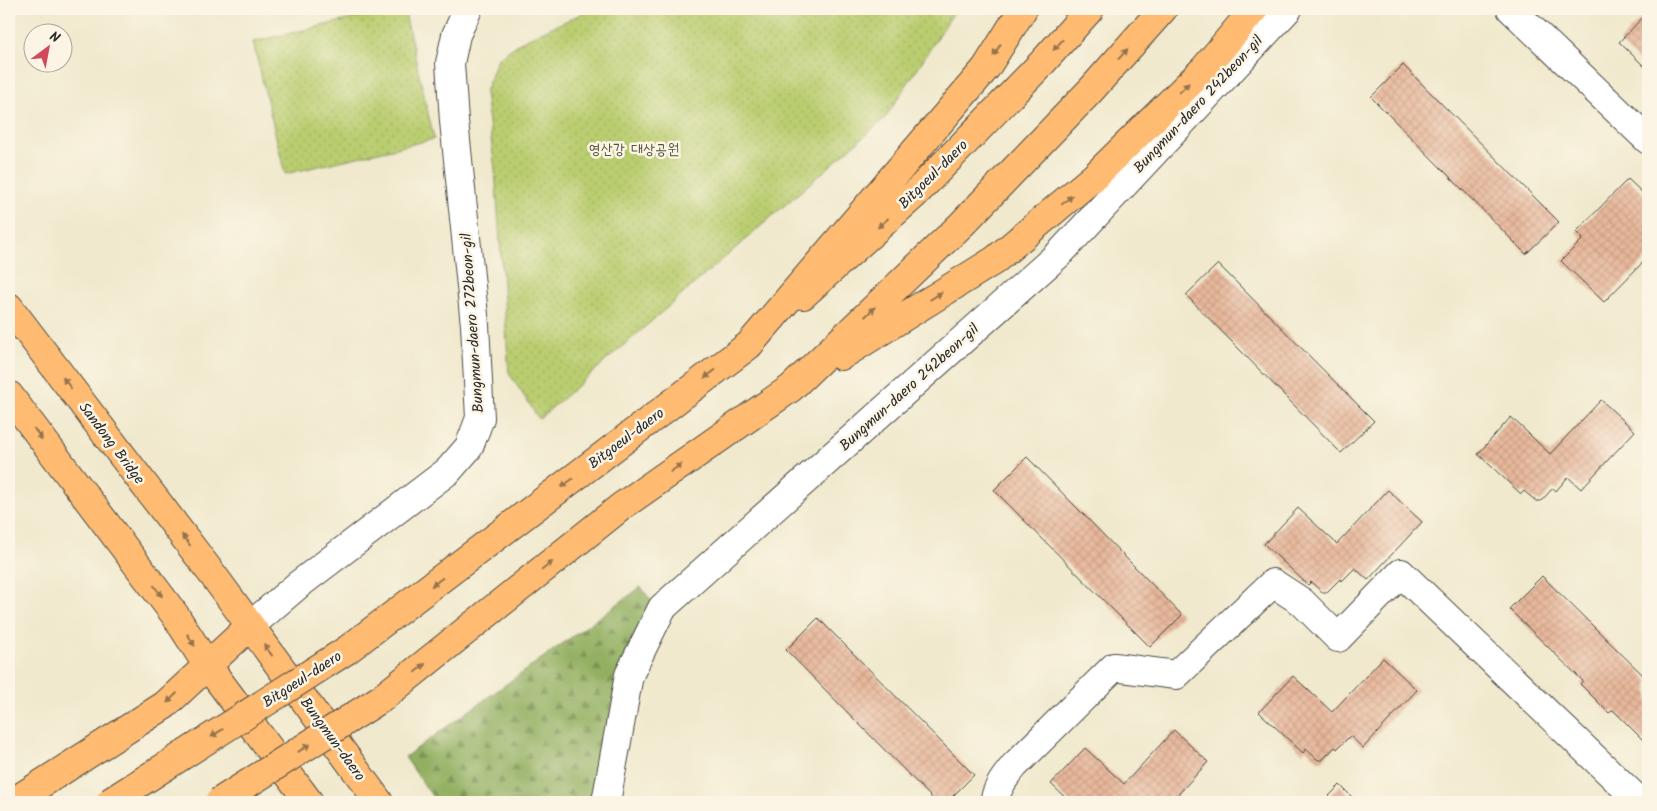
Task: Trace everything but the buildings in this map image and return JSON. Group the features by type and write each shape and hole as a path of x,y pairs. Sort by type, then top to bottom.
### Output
{"main road":[{"path":"749,345 986,68 1024,9"},
{"name":"Bitgoeul-daero","path":"110,802 347,650 749,345 915,194 1042,63 1090,9"},
{"path":"792,388 962,224 1091,90 1163,9"},
{"path":"219,802 382,698 622,506 792,388 995,260 1095,176 1204,69 1254,9"},
{"name":"Sandong Bridge","path":"9,307 216,579"},
{"path":"9,395 176,615 207,665 309,802"},
{"name":"Bungmun-daero","path":"216,579 379,802"},
{"path":"13,802 165,704 250,626"}],"street":[{"name":"Bungmun-daero 272beon-gil","path":"250,626 298,585 448,471 469,447 480,418 475,325 454,121 450,63 456,35 468,9"},
{"name":"Bungmun-daero 242beon-gil","path":"606,802 629,675 662,608 1060,253 1288,9"},
{"path":"1511,9 1648,140"},
{"path":"994,802 996,790 1004,777 1114,667 1176,675 1273,584 1302,602 1338,638 1401,573 1637,799"}],"green space":[{"path":"394,9 404,9 434,139 285,174 253,42"},
{"name":"영산강 대상공원","path":"592,9 956,9 885,118 539,419 509,373 495,169 485,92 498,58 524,40"},
{"path":"641,587 652,602 621,665 591,802 436,802 405,757"}]}
